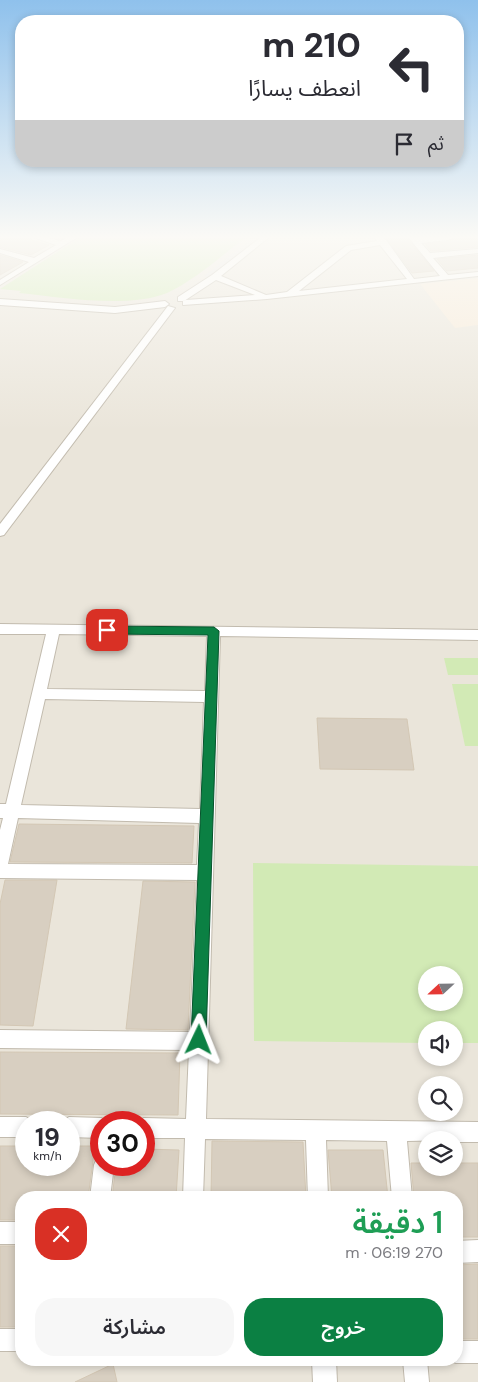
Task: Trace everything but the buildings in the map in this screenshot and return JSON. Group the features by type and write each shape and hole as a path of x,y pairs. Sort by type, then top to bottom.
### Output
{"street":[{"path":"7,302 110,310 168,306"},
{"path":"0,532 169,302"},
{"path":"0,629 478,635"},
{"path":"0,864 6,811 39,694 54,629"},
{"path":"193,1191 214,631"},
{"path":"39,694 211,697"},
{"path":"6,811 207,816"},
{"path":"0,871 205,873"},
{"path":"0,1039 199,1040"},
{"path":"0,1126 15,1127"},
{"path":"155,1128 478,1132"},
{"path":"316,1130 318,1191"},
{"path":"396,1131 401,1191"},
{"path":"101,1191 103,1176"},
{"path":"0,1233 15,1233"},
{"path":"463,1252 478,1251"},
{"path":"0,1340 15,1340"},
{"path":"463,1352 478,1352"},
{"path":"324,1366 325,1382"},
{"path":"416,1366 417,1382"}],"shaded area":[{"path":"0,302 478,302 478,1382 0,1382"},
{"path":"435,302 478,302 478,325 455,328"}],"green space":[{"path":"444,658 478,658 478,675 448,675"},
{"path":"452,684 478,684 478,746 465,746"},
{"path":"253,863 478,866 478,1043 463,1043 463,1021 418,1021 418,1043 254,1041"}],"route":[{"path":"107,630 214,631 199,1040"}]}
